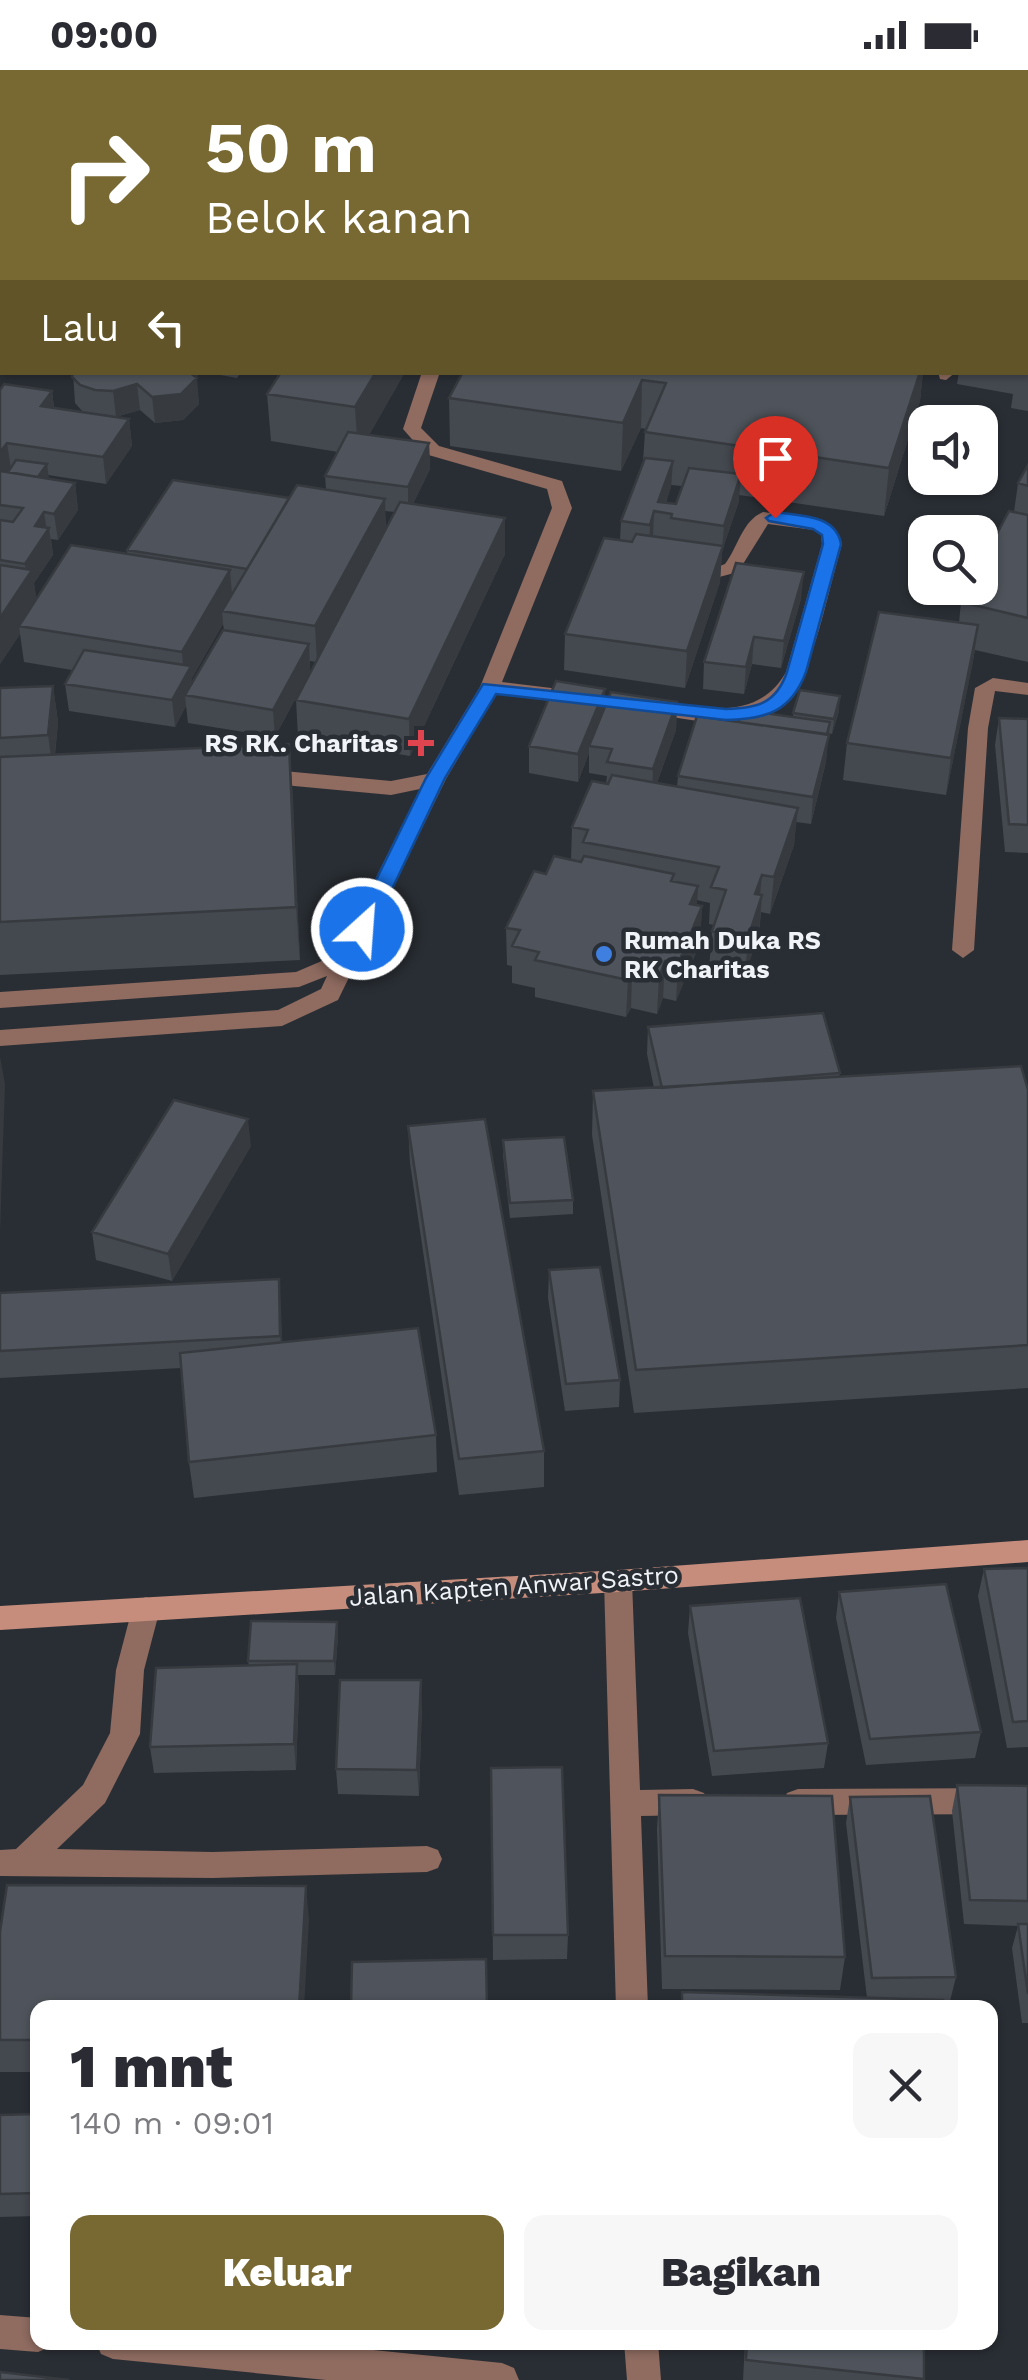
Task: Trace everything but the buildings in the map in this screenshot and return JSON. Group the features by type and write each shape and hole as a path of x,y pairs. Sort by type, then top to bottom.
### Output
{"street":[{"path":"0,1038 282,1018 330,994 435,778 490,688 562,508 555,485 432,450 421,440 412,429 431,375"},
{"path":"490,688 726,714 758,714 776,705 790,690 796,672 832,544 830,533 818,525 763,518 743,557 723,573 669,569"},
{"path":"964,950 978,728 986,688 994,684 1028,689"},
{"path":"231,776 392,788 435,778"},
{"path":"0,1000 300,980 348,959"},
{"name":"Jalan Kapten Anwar Sastro","path":"0,1618 618,1581 1028,1551"},
{"path":"618,1581 632,2000"},
{"path":"11,1862 94,1794 126,1734 130,1670 146,1608"},
{"path":"759,1802 1028,1801"},
{"path":"625,1802 721,1802"},
{"path":"11,1862 212,1865 428,1859"},
{"path":"0,2332 30,2334"},
{"path":"195,2350 502,2380"},
{"path":"641,2350 644,2380"}],"place":[{"name":"RS RK. Charitas","path":"421,743"},
{"name":"Rumah Duka RS RK Charitas","path":"604,954"}],"route":[{"path":"362,929 435,778 490,688 726,714 758,714 776,705 790,690 832,544 830,533 818,525 775,518"}]}
